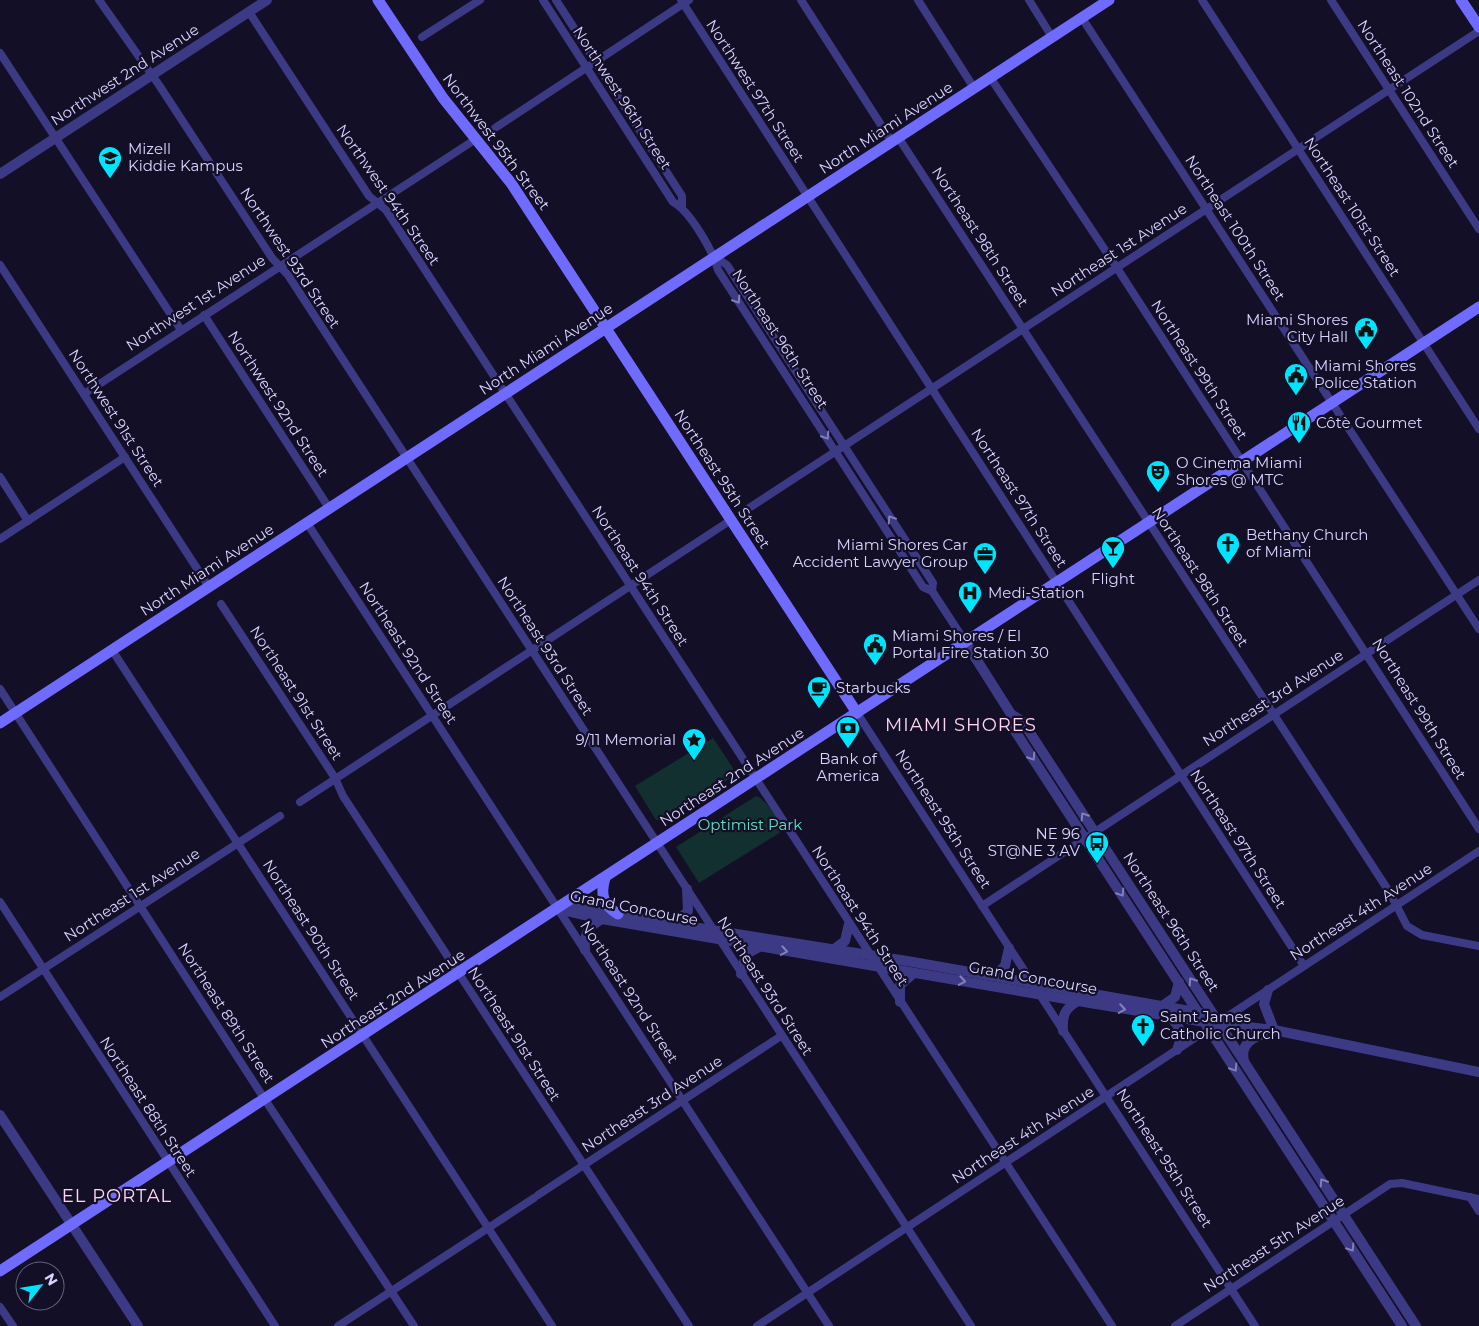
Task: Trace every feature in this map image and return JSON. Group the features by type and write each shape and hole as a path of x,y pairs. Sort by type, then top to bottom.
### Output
{"main road":[{"name":"Northwest 95th Street","path":"378,0 436,88 511,183 606,328"},
{"name":"North Miami Avenue","path":"0,723 1109,0"},
{"path":"1461,0 1479,28"},
{"name":"Northeast 2nd Avenue","path":"0,1272 363,1037 1479,307"},
{"name":"Northeast 95th Street","path":"606,328 857,714"},
{"path":"605,878 602,894 604,902 618,914"}],"street":[{"name":"Northwest 2nd Avenue","path":"0,174 267,0"},
{"path":"422,37 480,0"},
{"name":"Northwest 96th Street","path":"543,0 673,202 682,206"},
{"name":"Northwest 96th Street","path":"556,0 682,196 682,206 715,257"},
{"name":"Northeast 98th Street","path":"801,0 1023,329 1396,905 1407,926 1422,935 1479,946"},
{"path":"918,0 974,88"},
{"path":"1029,0 1052,37"},
{"name":"Northeast 101st Street","path":"1202,0 1479,429"},
{"name":"Northeast 102nd Street","path":"1331,0 1479,229"},
{"name":"Northwest 93rd Street","path":"101,1 272,258 288,275 406,458"},
{"path":"495,128 684,1"},
{"name":"Northwest 97th Street","path":"684,1 807,197"},
{"name":"Northwest 94th Street","path":"249,12 369,196 386,210 505,394"},
{"name":"Northeast 100th Street","path":"1082,18 1333,402 1479,630"},
{"name":"Northeast 1st Avenue","path":"749,508 1479,32"},
{"path":"0,53 181,330"},
{"name":"Northeast 99th Street","path":"990,77 1117,268 1479,829"},
{"name":"Northwest 1st Avenue","path":"84,394 476,139"},
{"name":"Northeast 97th Street","path":"807,197 1058,582 1180,776 1304,966"},
{"name":"Northeast 96th Street","path":"715,257 727,264 933,583 932,590"},
{"name":"Northeast 96th Street","path":"715,257 718,270 923,587 932,590 1011,714 1023,722 1416,1326"},
{"name":"Northwest 91st Street","path":"0,265 209,587"},
{"name":"Northwest 92nd Street","path":"204,315 329,508"},
{"name":"Northeast 94th Street","path":"505,394 1112,1326"},
{"path":"0,539 125,457"},
{"name":"Northeast 93rd Street","path":"406,458 658,844 740,974 971,1326"},
{"path":"0,477 28,521"},
{"path":"300,802 531,649 731,520"},
{"name":"Northeast 92nd Street","path":"307,523 684,1100 829,1326"},
{"name":"Northeast 3rd Avenue","path":"982,906 1479,580"},
{"name":"Northeast 91st Street","path":"221,604 336,778 343,796 458,974 689,1326"},
{"name":"Northeast 90th Street","path":"112,650 552,1326"},
{"name":"Northeast 89th Street","path":"0,689 265,1100 414,1326"},
{"name":"Northeast 95th Street","path":"857,714 1255,1326"},
{"name":"Northeast 96th Street","path":"1011,714 1013,728 1402,1326"},
{"name":"Northeast 1st Avenue","path":"0,997 280,816"},
{"name":"Northeast 4th Avenue","path":"1218,1022 1479,851"},
{"path":"676,924 688,911 687,890"},
{"name":"Northeast 88th Street","path":"0,902 274,1326"},
{"name":"Grand Concourse","path":"558,909 580,908 618,914 870,955 1198,1012 1218,1022 1274,1030 1479,1072"},
{"name":"Grand Concourse","path":"558,909 602,919 1207,1025 1218,1022"},
{"path":"585,950 585,934 592,924 602,919"},
{"path":"833,950 845,941 849,924"},
{"path":"740,974 746,954 760,946"},
{"path":"994,976 1006,966 1009,948"},
{"path":"900,1002 900,985 914,973"},
{"path":"1162,1006 1175,997 1179,982"},
{"path":"1244,1062 1242,1054 1246,1044 1260,1035 1274,1030 1264,1004 1268,990"},
{"path":"1063,1031 1063,1014 1070,1005 1078,1001"},
{"path":"1170,1017 1177,1023 1182,1032 1177,1050"},
{"name":"Northeast 4th Avenue","path":"757,1326 1177,1050 1207,1025"},
{"name":"Northeast 3rd Avenue","path":"338,1326 390,1290 781,1036"},
{"path":"0,1115 138,1326"},
{"name":"Northeast 5th Avenue","path":"1174,1326 1390,1184 1402,1183 1470,1197"},
{"path":"1470,1197 1479,1199"},
{"path":"1470,1197 1479,1211"},
{"path":"0,1307 12,1326"}],"green space":[{"path":"713,738 733,768 732,777 665,821 656,820 635,786"},
{"name":"Optimist Park","path":"756,796 764,801 773,811 781,832 699,883 676,847"}],"place":[{"name":"Mizell Kiddie Kampus","path":"110,179"},
{"name":"Miami Shores City Hall","path":"1366,350"},
{"name":"Miami Shores Police Station","path":"1296,396"},
{"name":"Côtè Gourmet","path":"1299,444"},
{"name":"O Cinema Miami Shores @ MTC","path":"1158,493"},
{"name":"Bethany Church of Miami","path":"1228,565"},
{"name":"Flight","path":"1113,569"},
{"name":"Miami Shores Car Accident Lawyer Group","path":"985,575"},
{"name":"Medi-Station","path":"970,614"},
{"name":"Miami Shores / El Portal Fire Station 30","path":"875,666"},
{"name":"Starbucks","path":"819,709"},
{"name":"Bank of America","path":"848,749"},
{"name":"9/11 Memorial","path":"694,761"},
{"name":"NE 96 ST@NE 3 AV","path":"1097,864"},
{"name":"Saint James Catholic Church","path":"1143,1047"}],"district":[{"name":"MIAMI SHORES","path":"961,725"},
{"name":"EL PORTAL","path":"117,1196"}]}
